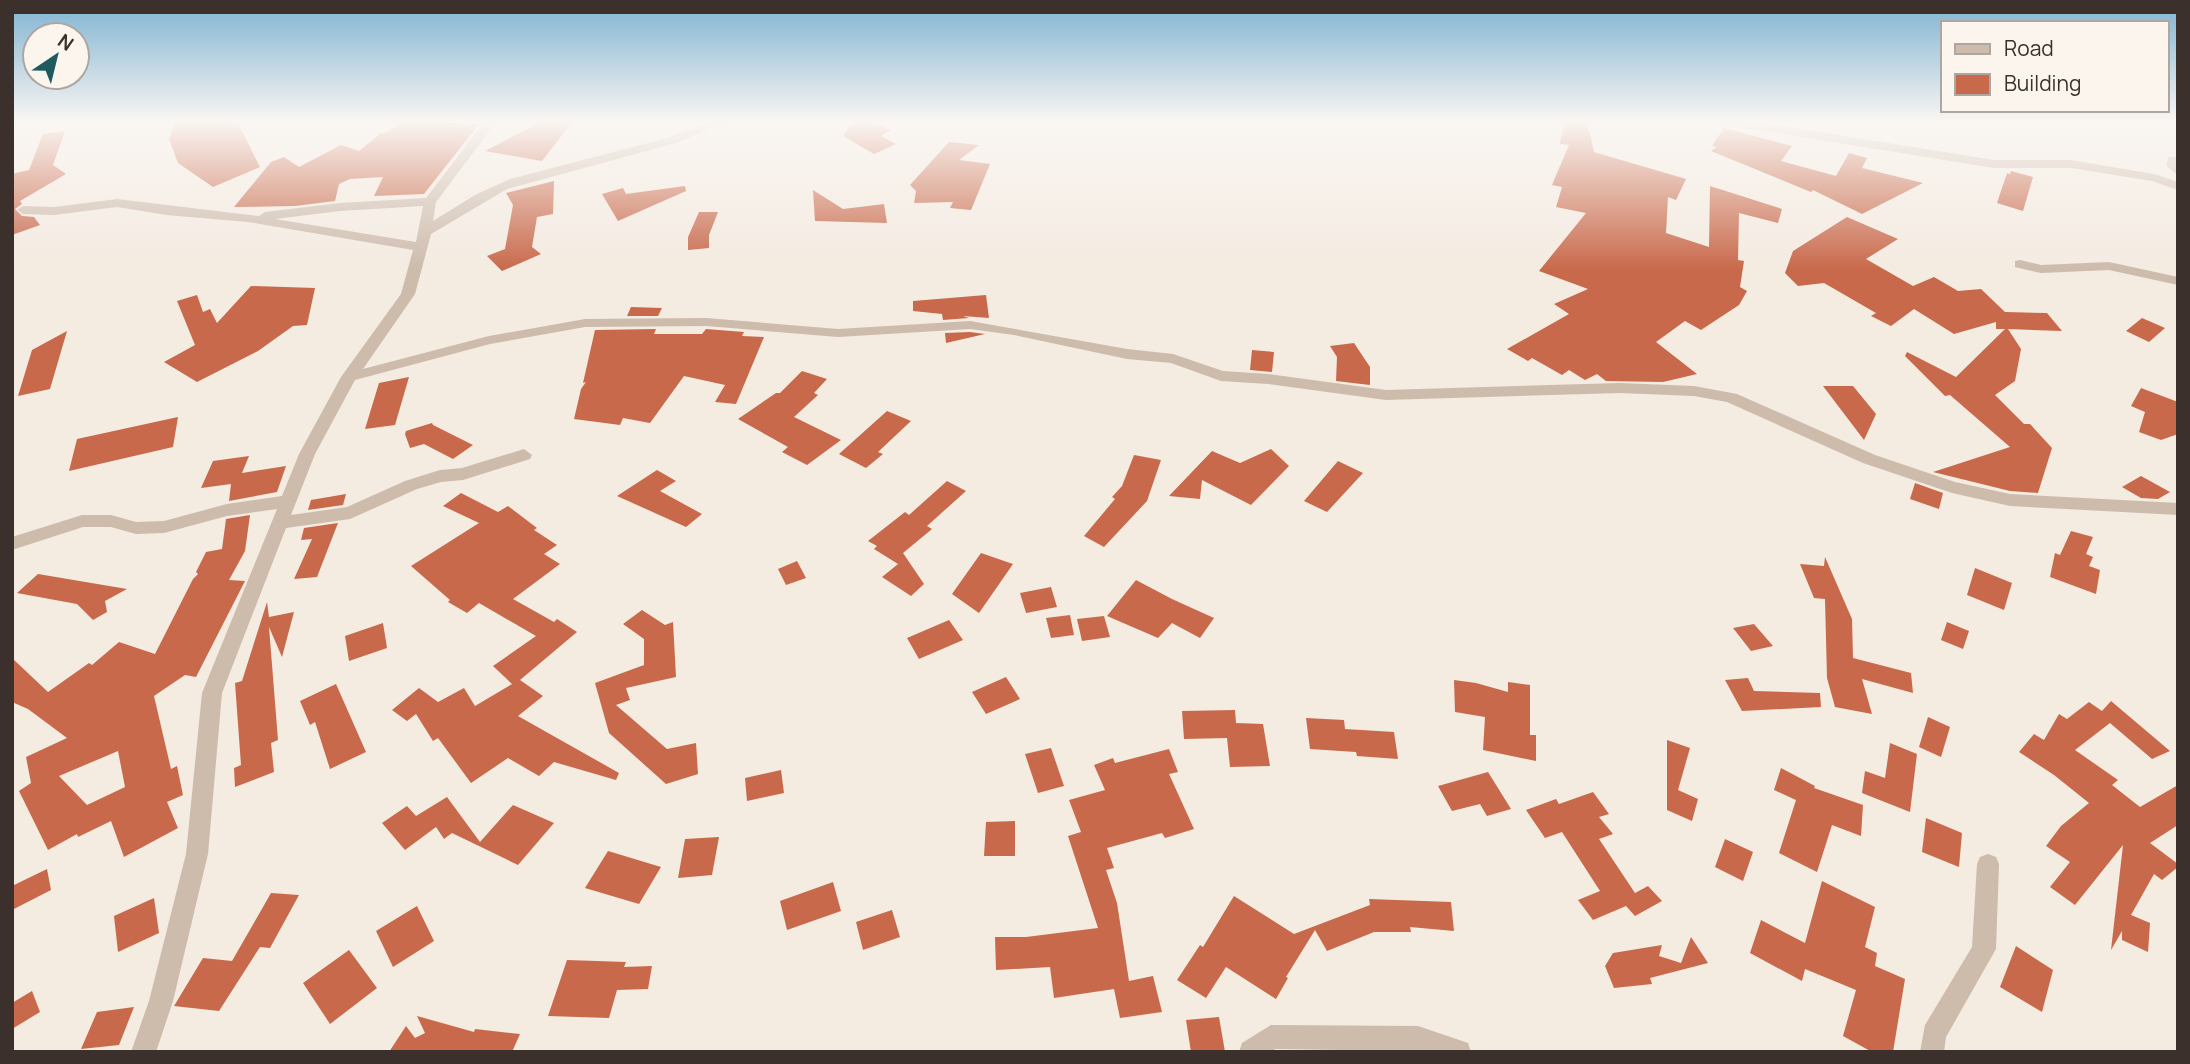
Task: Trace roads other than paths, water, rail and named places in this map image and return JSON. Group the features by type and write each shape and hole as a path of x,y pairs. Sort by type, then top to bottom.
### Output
{"street":[{"path":"143,1052 161,1001 197,854 212,693 307,454 349,377 408,294 430,202 454,171"},
{"path":"23,210 54,211 117,203 423,240 481,198 513,182 556,171"},
{"path":"2110,171 2154,178 2178,186"},
{"path":"248,218 340,207 430,202"},
{"path":"2020,264 2041,270 2109,266 2178,281"},
{"path":"349,377 489,341 585,323 706,322 838,333 970,325 1127,354 1173,359 1220,376 1386,394 1620,388 1694,391 1731,398 1869,459 1952,487 2010,500 2178,509"},
{"path":"281,523 351,513 411,485 440,476 463,474 524,455"},
{"path":"12,544 82,521 111,521 136,528 164,527 227,510 289,501"},
{"path":"1932,1052 1934,1034 1984,950 1988,864"},
{"path":"1251,1052 1271,1037 1418,1038 1460,1052"}]}
